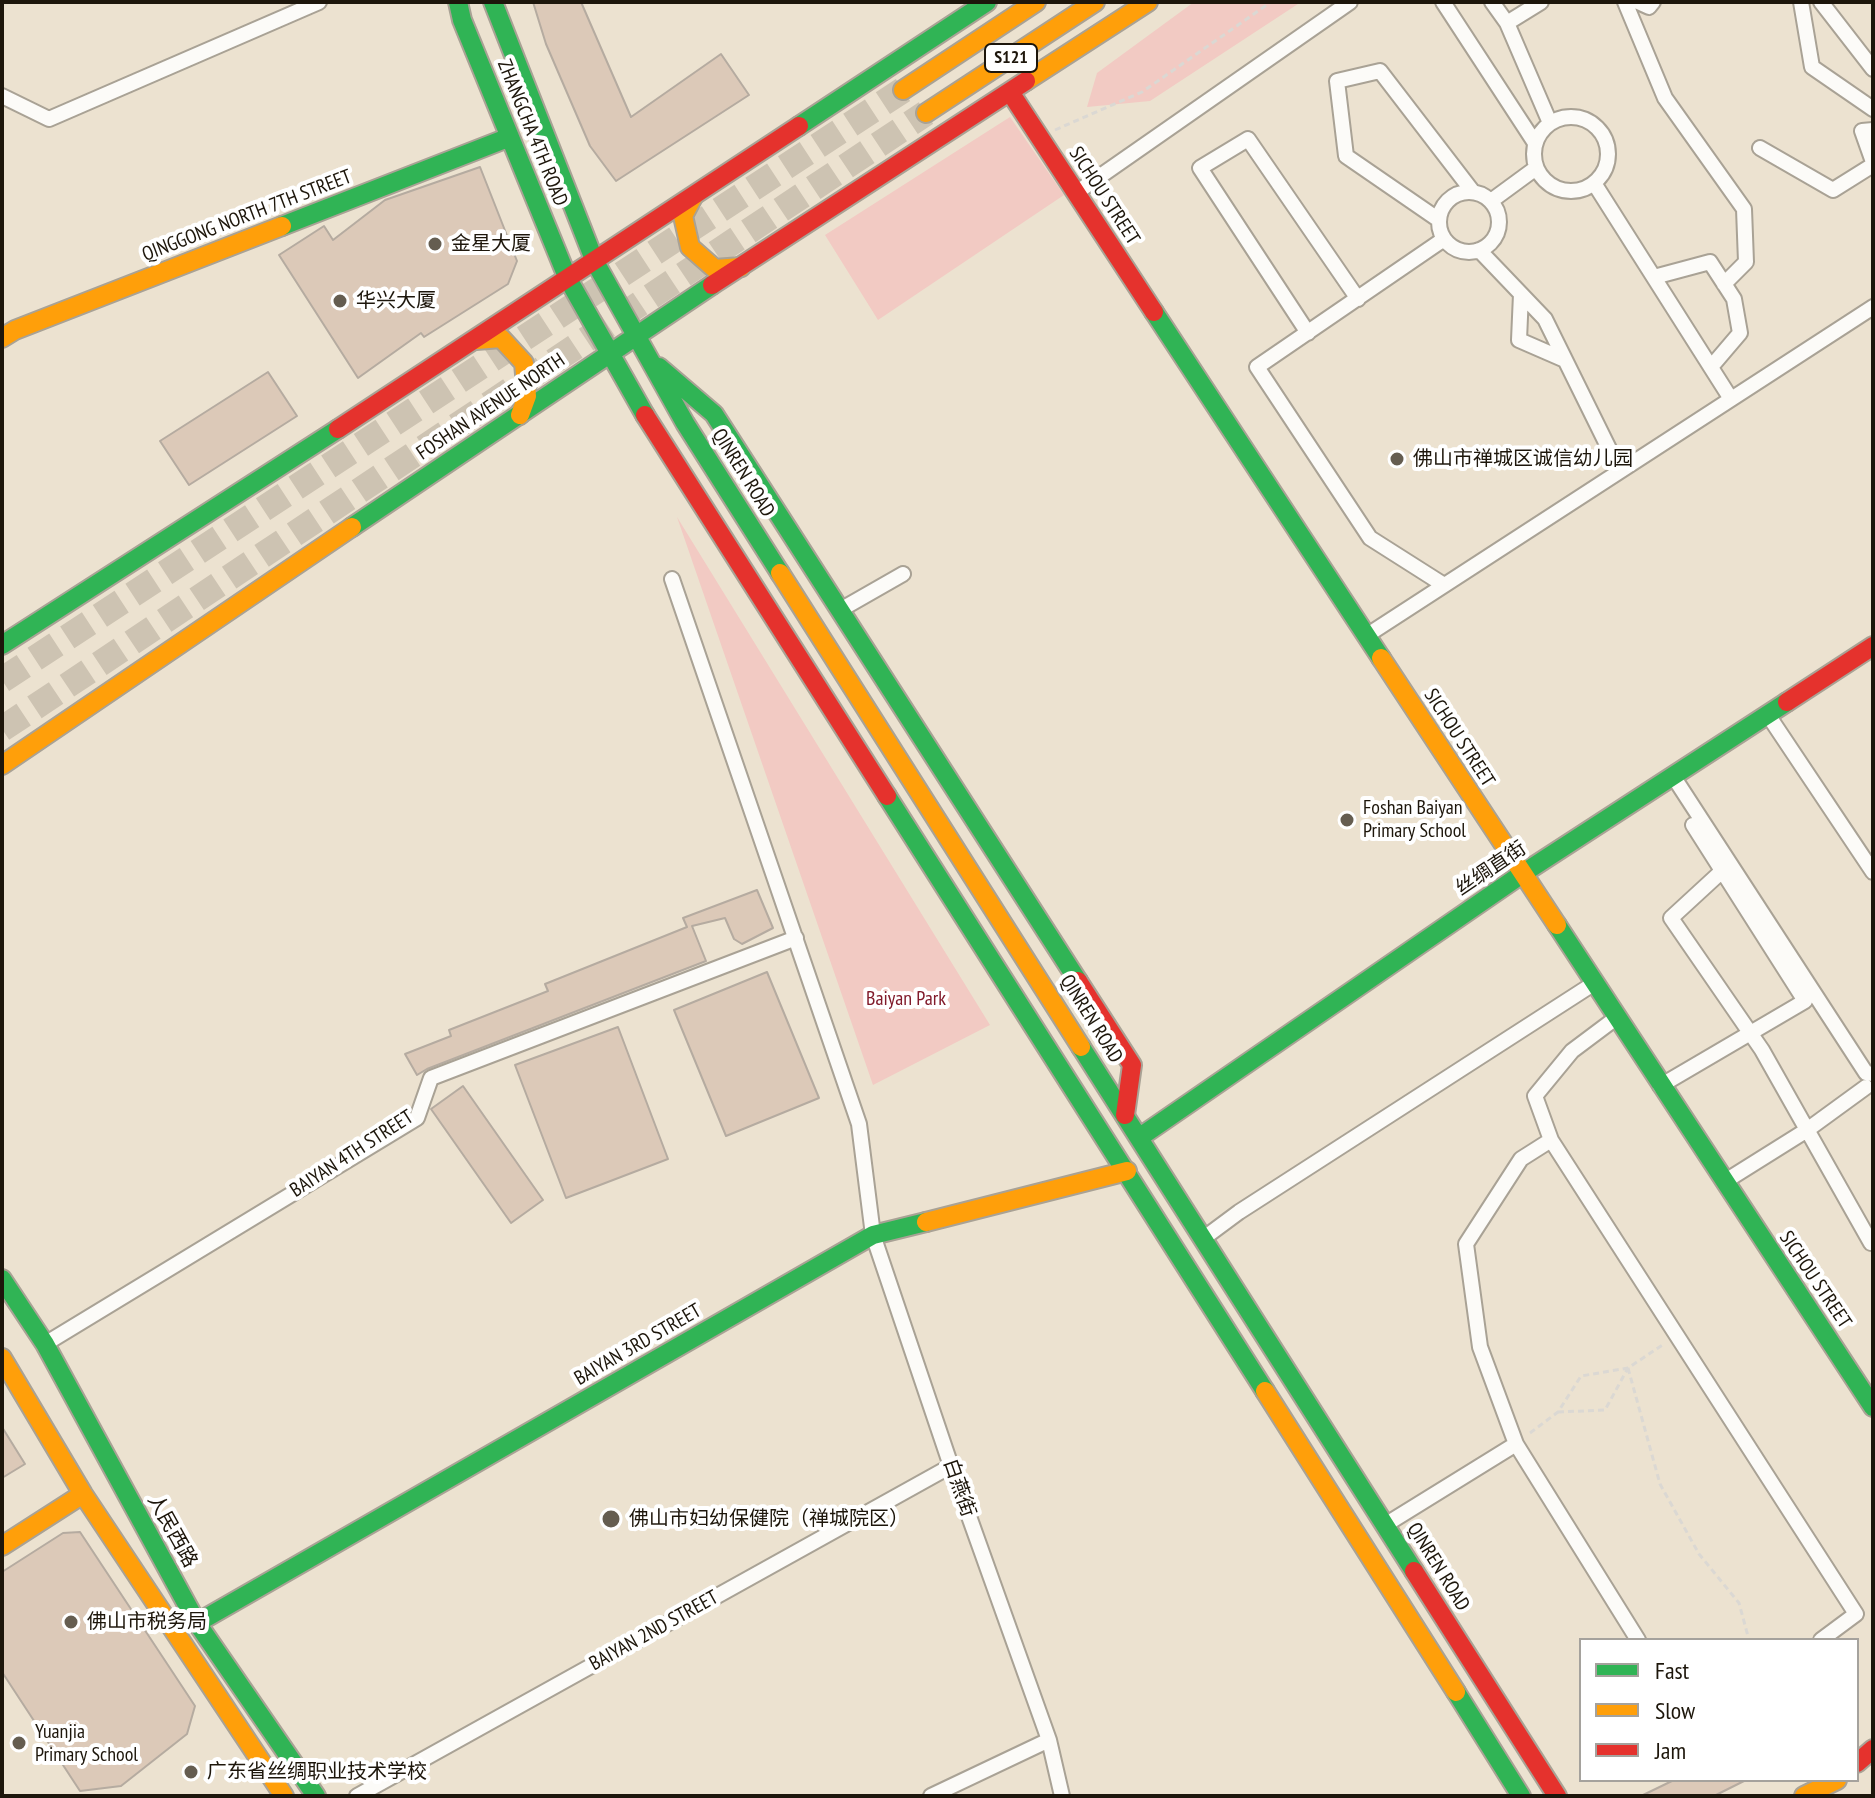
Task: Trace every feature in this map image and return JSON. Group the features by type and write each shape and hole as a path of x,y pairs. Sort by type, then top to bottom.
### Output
{"main road":[{"name":"ZHANGCHA 4TH ROAD","path":"458,2 462,20 568,279"},
{"name":"ZHANGCHA 4TH ROAD","path":"493,2 595,262"},
{"path":"2,645 476,340 987,2"},
{"name":"S121","path":"903,90 1036,2"},
{"name":"S121","path":"926,113 1095,2"},
{"name":"FOSHAN AVENUE NORTH","path":"2,765 636,335 1148,2"},
{"name":"SICHOU STREET","path":"1010,92 1873,1407"},
{"name":"QINGGONG NORTH 7TH STREET","path":"2,338 15,330 510,137"},
{"path":"693,197 683,216 690,247 715,269 743,267"},
{"name":"QINREN ROAD","path":"595,262 693,437 1557,1796"},
{"path":"568,279 659,439 1127,1171 1521,1796"},
{"path":"476,340 501,338 524,363 527,396 520,415"},
{"path":"650,359 714,414 1132,1065 1125,1115"},
{"name":"丝绸直街","path":"1140,1137 1522,874 1873,646"},
{"name":"BAIYAN 3RD STREET","path":"197,1623 873,1235 1127,1171"},
{"name":"人民西路","path":"2,1279 45,1344 197,1623 316,1796"},
{"path":"2,1358 83,1494 284,1796"},
{"path":"2,1546 83,1494"},
{"path":"1804,1796 1834,1782"}],"street":[{"path":"2,96 49,119 319,2"},
{"path":"1076,193 1350,2"},
{"path":"1443,2 1535,143"},
{"path":"1492,2 1507,23 1550,123"},
{"path":"1507,23 1541,2"},
{"path":"1625,2 1665,98 1744,209 1746,262 1724,284"},
{"path":"1638,2 1649,7 1653,2"},
{"path":"1801,2 1812,67 1873,109"},
{"path":"1821,2 1873,69"},
{"path":"1439,220 1346,156 1337,81 1380,71 1473,192 1491,201 1499,219 1494,238 1479,250 1460,250 1444,239 1439,220 1446,201 1463,192 1473,192"},
{"path":"1574,117 1597,128 1608,151 1607,164 1594,183 1584,189 1561,191 1551,186 1536,168 1533,156 1535,143 1550,123 1574,117"},
{"path":"1760,148 1833,190 1873,164 1862,131 1873,130"},
{"path":"1308,333 1200,168 1248,139 1358,299"},
{"path":"1491,201 1536,168"},
{"path":"1594,183 1731,399"},
{"path":"1444,239 1257,367 1370,538 1444,585"},
{"path":"1479,250 1545,319 1620,471"},
{"path":"1654,277 1710,262 1734,299 1740,333 1711,367"},
{"path":"1521,294 1519,340 1565,360"},
{"path":"1366,636 1873,307"},
{"path":"840,610 903,574"},
{"name":"白燕街","path":"672,579 859,1124 873,1235 1049,1740 1062,1796"},
{"path":"1768,715 1873,872"},
{"path":"1673,776 1870,1081 1807,1130 1724,1182"},
{"path":"1660,1086 1805,1001 1693,825"},
{"path":"1721,872 1671,918 1751,1034 1873,1242"},
{"name":"BAIYAN 4TH STREET","path":"45,1344 417,1118 431,1078 796,938"},
{"path":"1204,1238 1239,1212 1593,984"},
{"path":"1616,1018 1572,1051 1535,1096 1551,1140 1856,1614 1824,1638"},
{"path":"1551,1140 1521,1159 1466,1244 1480,1347 1516,1444 1637,1638"},
{"path":"1385,1525 1516,1444"},
{"name":"BAIYAN 2ND STREET","path":"357,1796 951,1466"},
{"path":"931,1796 1049,1740"}],"path":[{"path":"1039,137 1142,92 1271,2"},
{"path":"1516,1444 1558,1412 1581,1376 1628,1368 1677,1336"},
{"path":"1558,1412 1605,1410 1628,1368"},
{"path":"1628,1368 1660,1484 1699,1554 1739,1603 1748,1638"}],"green space":[{"path":"1194,2 1301,2 1150,101 1087,107 1097,73"},
{"path":"1010,117 1064,195 878,320 825,235"},
{"name":"Baiyan Park","path":"677,517 990,1025 873,1085"}],"building":[{"path":"533,2 581,2 631,117 721,54 749,95 616,181 590,146 546,44"},
{"name":"金星大厦","path":"480,167 517,261 508,284 424,337 421,333 358,378 279,255 324,226 333,240 385,200"},
{"path":"268,372 297,416 189,485 160,441"},
{"path":"757,890 773,928 742,944 734,939 725,918 692,926 706,961 417,1075 405,1054 451,1036 449,1030 548,991 545,984 687,927 683,918"},
{"path":"767,972 819,1098 726,1136 674,1010"},
{"path":"618,1027 668,1159 566,1198 515,1065"},
{"path":"463,1086 543,1200 511,1223 431,1109"},
{"path":"2,1427 25,1464 2,1478"},
{"name":"佛山市税务局","path":"80,1532 195,1706 187,1734 121,1786 80,1791 2,1672 2,1572 63,1533"},
{"path":"1670,1782 1742,1782 1714,1796 1641,1796"}],"tunnel":[{"path":"2,680 903,90"},
{"path":"2,729 926,113"}],"traffic: fast":[{"path":"458,2 462,20 568,279 645,415"},
{"path":"493,2 595,262 685,423 780,573"},
{"path":"799,126 987,2"},
{"path":"282,226 510,137"},
{"path":"352,527 712,285"},
{"path":"1154,312 1381,658"},
{"path":"659,367 714,414 1078,981"},
{"path":"2,645 338,429"},
{"path":"1140,1137 1522,874 1787,702"},
{"path":"887,796 1265,1391"},
{"path":"1557,925 1873,1407"},
{"path":"1081,1047 1414,1571"},
{"path":"197,1623 873,1235 926,1222"},
{"path":"2,1279 45,1344 197,1623 316,1796"},
{"path":"1456,1692 1521,1796"}],"traffic: slow":[{"path":"903,90 1036,2"},
{"path":"926,113 1095,2"},
{"path":"1026,81 1148,2"},
{"path":"693,197 683,216 690,247 715,269 741,267"},
{"path":"2,338 15,330 282,226"},
{"path":"476,340 501,338 524,363 527,396 520,415"},
{"path":"2,765 352,527"},
{"path":"780,573 1081,1047"},
{"path":"1381,658 1557,925"},
{"path":"926,1222 1127,1171"},
{"path":"2,1358 83,1494 284,1796"},
{"path":"1265,1391 1456,1692"},
{"path":"2,1546 83,1494"},
{"path":"1804,1796 1833,1782"}],"traffic: jam":[{"path":"712,285 1026,81"},
{"path":"1010,92 1154,312"},
{"path":"338,429 799,126"},
{"path":"645,415 887,796"},
{"path":"1787,702 1873,646"},
{"path":"1078,981 1132,1065 1125,1115"},
{"path":"1414,1571 1557,1796"},
{"path":"1859,1761 1873,1749"}],"place":[{"name":"金星大厦","path":"435,244"},
{"name":"华兴大厦","path":"340,301"},
{"name":"佛山市禅城区诚信幼儿园","path":"1397,459"},
{"name":"Foshan Baiyan Primary School","path":"1347,820"},
{"name":"佛山市妇幼保健院（禅城院区）","path":"611,1519"},
{"name":"佛山市税务局","path":"71,1622"},
{"name":"Yuanjia Primary School","path":"19,1743"},
{"name":"广东省丝绸职业技术学校","path":"191,1772"}]}
